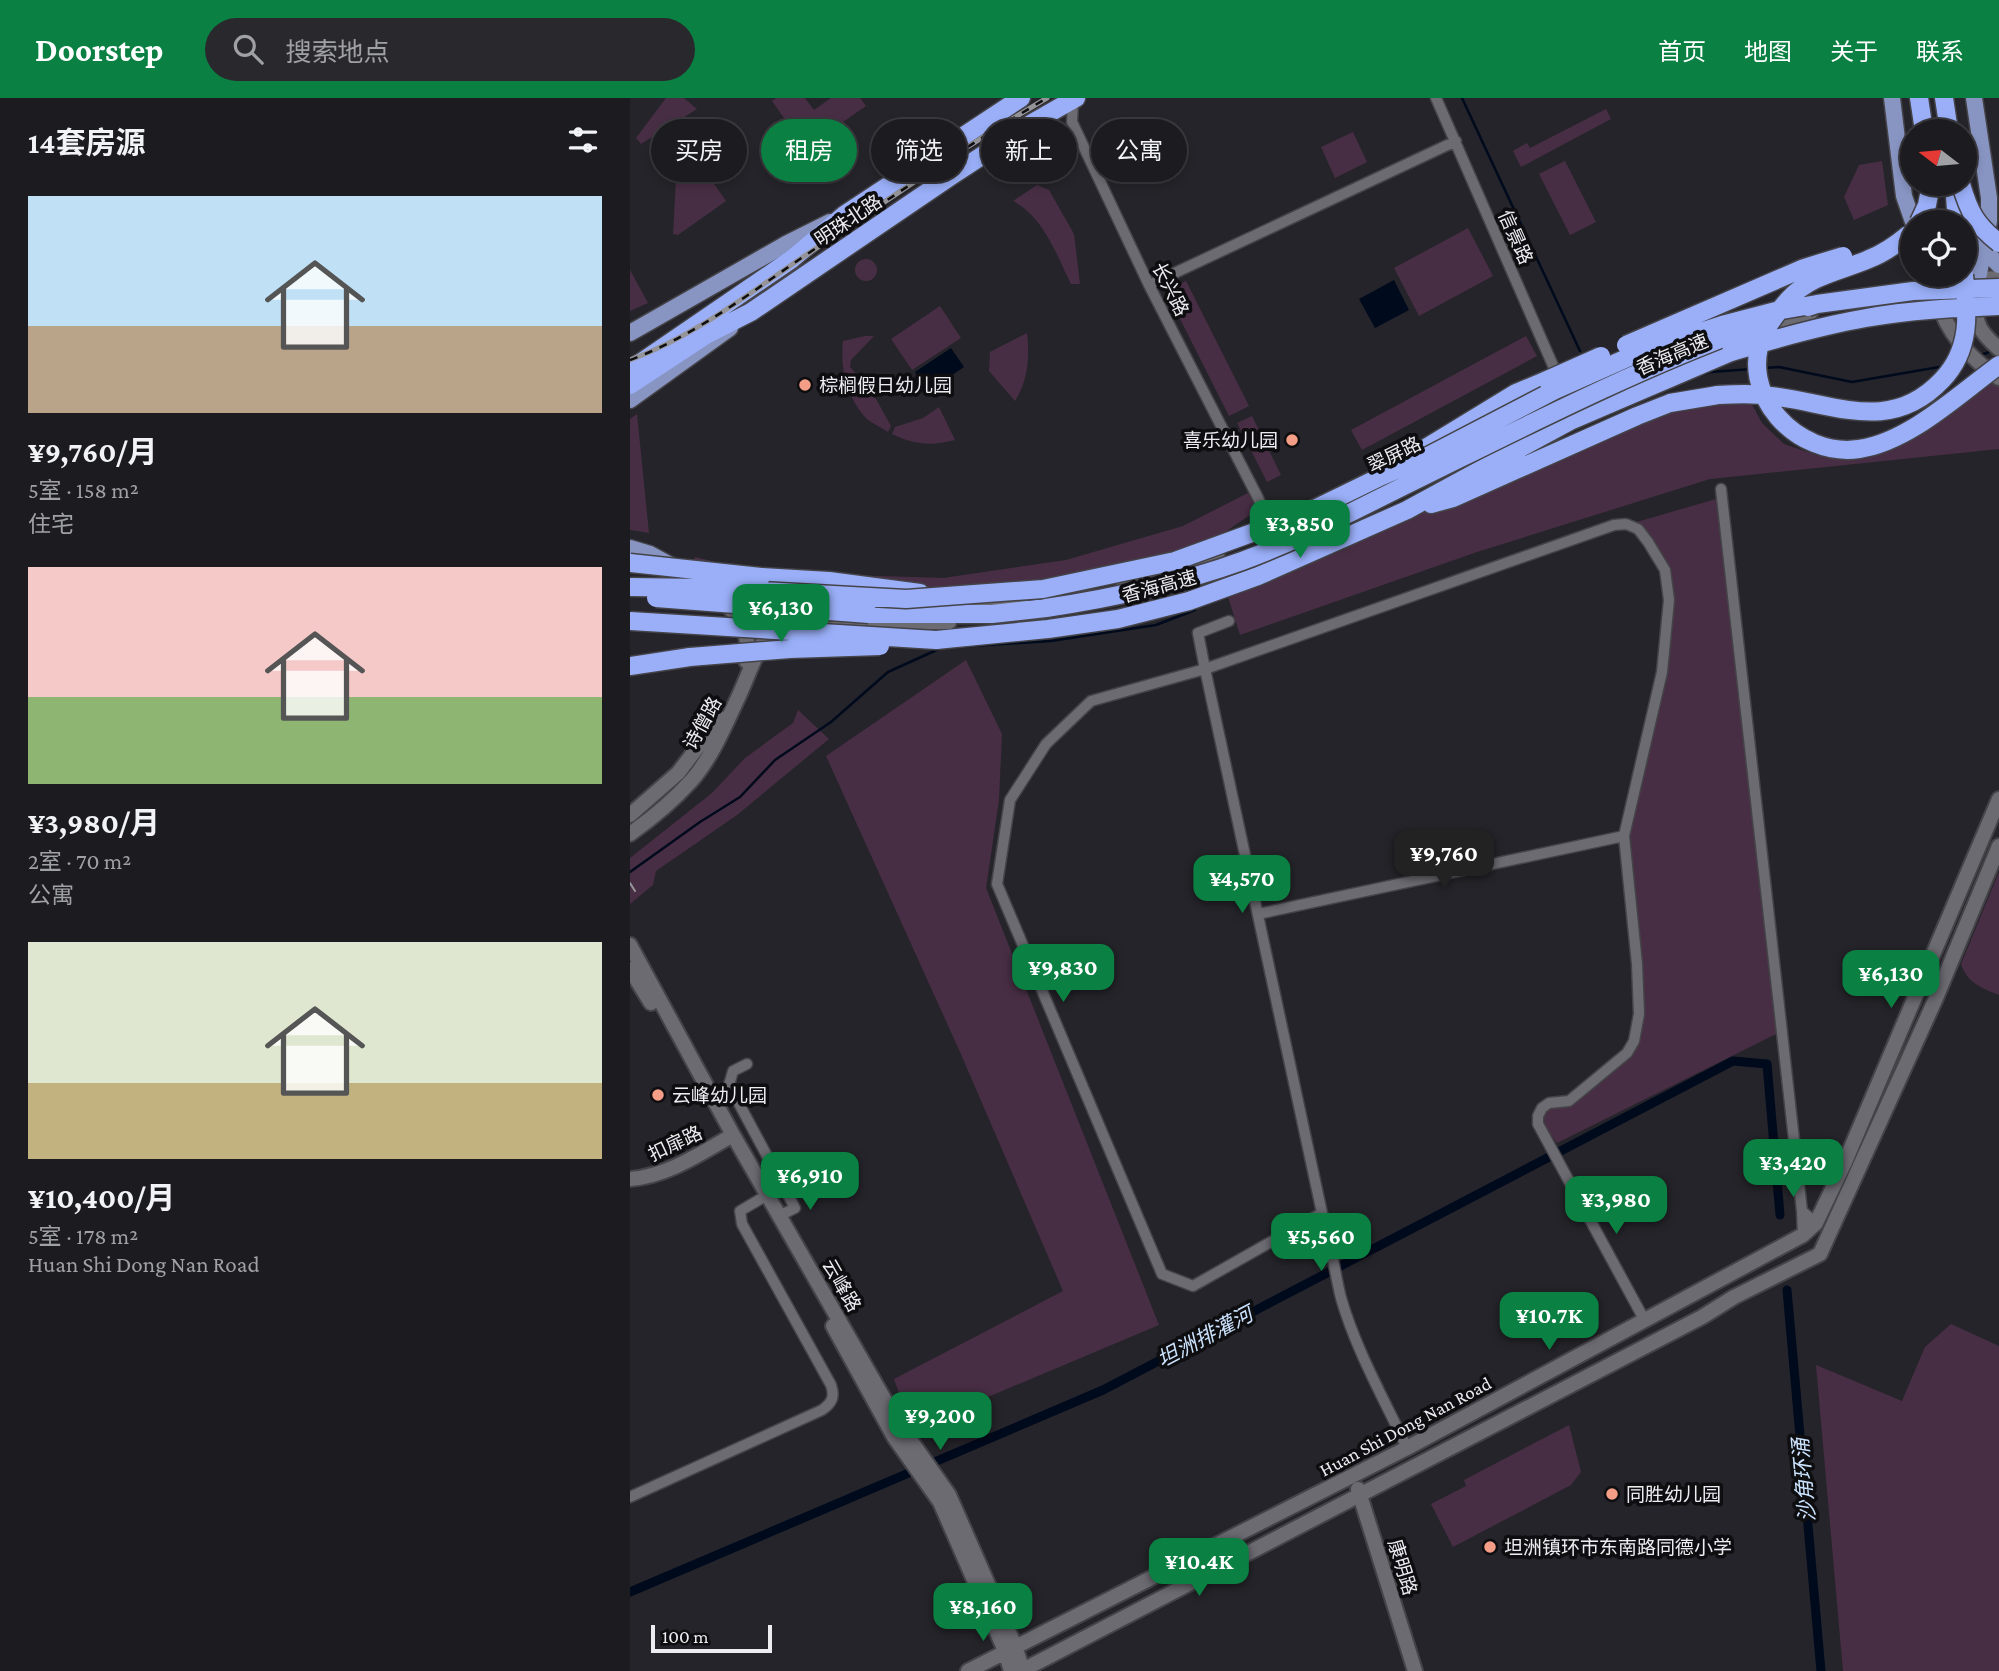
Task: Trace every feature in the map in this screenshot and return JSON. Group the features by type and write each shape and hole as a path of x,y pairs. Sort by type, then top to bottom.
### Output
{"highway":[{"name":"明珠北路","path":"630,370 792,259 844,215 1021,98"},
{"path":"1919,98 1922,119"},
{"path":"1944,98 1948,119"},
{"name":"明珠北路","path":"630,385 706,335 751,312 951,176 1074,99"},
{"path":"1965,196 1971,215 1991,247"},
{"path":"1382,476 1516,393 1804,268 1900,230"},
{"path":"1900,239 1889,250 1827,273 1790,298 1764,333 1759,356 1761,387 1769,407 1790,431 1805,440 1838,450 1858,450 1880,444 1913,428 1992,367"},
{"path":"1407,510 1453,498 1670,403 1699,397 1747,394 1773,396 1859,412 1878,412 1908,405 1936,387 1953,367 1960,353 1968,318 1966,287"},
{"path":"630,587 706,588 906,599 1043,589 1175,561 1304,514 1430,455 1555,390 1646,350 1722,325 1776,311 1913,290 1999,288"},
{"path":"630,596 869,614 966,614 1046,608 1182,581 1255,556 1313,531 1547,416 1652,368 1725,337 1817,304"},
{"path":"1407,510 1570,421 1731,352 1869,317 1915,311 1999,306"},
{"name":"香海高速","path":"630,621 936,640 1118,619 1189,601 1258,576 1407,510"},
{"path":"630,561 941,595"},
{"path":"630,666 690,657 790,649 867,648 936,640"}],"main road":[{"path":"1892,98 1900,163"},
{"path":"1975,98 1989,198 1991,247 1999,265"},
{"path":"1904,196 1923,210"},
{"path":"1904,196 1909,210"},
{"name":"明珠北路","path":"630,333 786,244 844,215"},
{"path":"1977,246 1989,221"},
{"path":"1977,265 1991,247"},
{"name":"翠屏路","path":"1977,279 1999,278"},
{"name":"翠屏路","path":"1977,285 1999,295"},
{"name":"翠屏路","path":"630,561 785,597 862,605 923,607 1044,601 1127,586 1187,567 1307,517 1564,390 1690,333 1755,312 1817,297 1900,287"},
{"name":"翠屏路","path":"630,579 763,612 862,623 987,621 1045,616 1171,589 1245,564 1289,545 1422,482 1572,402 1699,344 1820,310 1890,299 1922,287"},
{"path":"1934,287 1942,317 1953,334 1992,367 1999,378"},
{"path":"1967,287 1979,331 1999,349"},
{"name":"明珠北路","path":"630,400 711,344 751,312"},
{"path":"630,548 650,554 688,575"},
{"path":"737,586 753,597 763,612 761,642"},
{"path":"763,612 775,601 785,597"},
{"path":"723,601 736,613 744,629 748,640 747,657"},
{"name":"诗僧路","path":"630,815 678,773 725,712 763,612"},
{"name":"诗僧路","path":"630,834 653,818 692,780 738,699 761,642 786,614"},
{"name":"Huan Shi Dong Nan Road","path":"968,1671 1407,1448 1803,1235 1816,1223 1851,1150 1999,799"},
{"name":"Huan Shi Dong Nan Road","path":"1022,1671 1507,1420 1820,1254 1936,998 1999,846"},
{"name":"云峰路","path":"630,945 762,1198 898,1433 944,1498 1010,1649"},
{"name":"云峰路","path":"630,969 730,1137 781,1215 898,1433"},
{"name":"扣扉路","path":"630,1179 669,1170 730,1137"},
{"name":"康明路","path":"1353,1475 1415,1671"},
{"path":"1010,1649 1022,1671"},
{"path":"1010,1649 1011,1671"}],"street":[{"name":"信景路","path":"1436,98 1564,390"},
{"name":"长兴路","path":"1072,119 1074,99"},
{"path":"1050,112 1065,119"},
{"name":"长兴路","path":"1077,133 1149,285 1272,531"},
{"path":"1149,285 1455,141"},
{"path":"1721,489 1803,1235"},
{"path":"1322,1213 1194,1286 1162,1274 996,884 1010,800 1046,744 1091,701 1205,669 1614,525 1626,524 1638,529 1665,570 1669,600 1662,672 1624,836 1637,964 1639,1014 1634,1041 1617,1064 1569,1101 1549,1103 1542,1108 1538,1124 1645,1321"},
{"path":"1229,621 1198,633 1322,1213 1331,1243 1341,1297 1355,1337 1407,1448"},
{"path":"1258,914 1624,836"},
{"path":"744,1065 733,1071 730,1078 731,1089 795,1208 781,1215"},
{"path":"630,1497 822,1410 832,1401 834,1396 831,1385 742,1224 740,1211 762,1198"},
{"path":"1802,1211 1816,1223"}],"shaded area":[{"path":"666,98 684,98 697,109 681,119 651,119 651,138 641,144 636,138"},
{"path":"776,98 805,98 814,110 831,98 860,98 866,106 847,119 785,119 772,101"},
{"path":"1606,109 1611,119 1521,167 1513,151 1527,143 1530,148"},
{"path":"1353,132 1367,162 1335,178 1321,147"},
{"path":"1565,161 1596,222 1570,235 1539,174"},
{"path":"1882,161 1888,205 1854,220 1844,197 1859,165"},
{"path":"676,182 713,182 726,201 678,235 673,234"},
{"path":"1037,185 1049,190 1074,234 1080,284 1071,284 1041,226 1033,216 1013,201"},
{"path":"1468,228 1493,276 1419,316 1394,268"},
{"path":"866,259 874,262 877,270 874,278 866,281 858,278 855,270 858,262"},
{"path":"630,270 648,303 630,311"},
{"path":"1186,281 1249,406 1229,416 1166,291"},
{"path":"940,306 961,338 912,370 891,339"},
{"path":"1027,333 1027,368 1015,401 989,371 990,352"},
{"path":"874,336 851,360 850,367 871,390 891,426 888,432 864,416 846,381 842,361 843,341"},
{"path":"1526,336 1537,356 1362,450 1351,430"},
{"path":"1985,380 1999,387 1999,449 1710,479 1477,552 1240,635 1228,597 1230,591 1560,450 1709,396 1749,399 1762,423 1784,444 1819,456 1869,451"},
{"path":"939,407 955,440 923,443 892,434 895,427 923,418"},
{"path":"637,414 649,533 630,530 630,419"},
{"path":"1252,416 1281,475 1267,482 1237,423"},
{"path":"1248,493 1257,510 1185,560 929,598 693,567 695,557 758,572 943,578 1066,560 1183,526"},
{"path":"1716,499 1778,1033 1557,1143 1545,1125 1547,1110 1570,1104 1592,1089 1618,1067 1638,1041 1629,836 1666,673 1669,568 1630,524"},
{"path":"966,660 1002,734 999,800 986,888 1159,1325 912,1429 894,1379 1063,1291 960,1052 826,756"},
{"path":"798,710 829,739 737,815 656,871 653,885 630,904 630,858 712,793 745,758 793,723"},
{"path":"1999,872 1999,995 1971,980 1961,964"},
{"path":"1951,1324 1999,1346 1999,1671 1843,1671 1816,1365 1902,1401 1925,1347"},
{"path":"1569,1425 1581,1472 1571,1485 1453,1547 1431,1504 1466,1486 1464,1480"}],"water":[{"path":"1394,280 1409,310 1375,328 1359,299"},
{"path":"951,348 964,367 927,392 915,372"}],"waterway":[{"path":"1462,98 1580,351"},
{"path":"1978,356 1995,350"},
{"path":"1765,368 1779,367 1852,382 1945,366"},
{"path":"1689,379 1710,372 1752,369"},
{"path":"630,872 740,797 775,760 831,722 888,672 941,648 1051,641 1156,625 1195,610"},
{"name":"坦洲排灌河","path":"630,1592 1103,1390 1733,1061 1767,1064 1780,1215"},
{"name":"沙角环涌","path":"1787,1290 1821,1671"}],"tram line":[{"path":"630,883 635,891"}],"railway":[{"path":"630,360 675,340 718,315 922,177 1047,98"}],"place":[{"name":"棕榈假日幼儿园","path":"805,385"},
{"name":"喜乐幼儿园","path":"1292,440"},
{"name":"云峰幼儿园","path":"658,1095"},
{"name":"同胜幼儿园","path":"1612,1494"},
{"name":"坦洲镇环市东南路同德小学","path":"1490,1547"}]}
